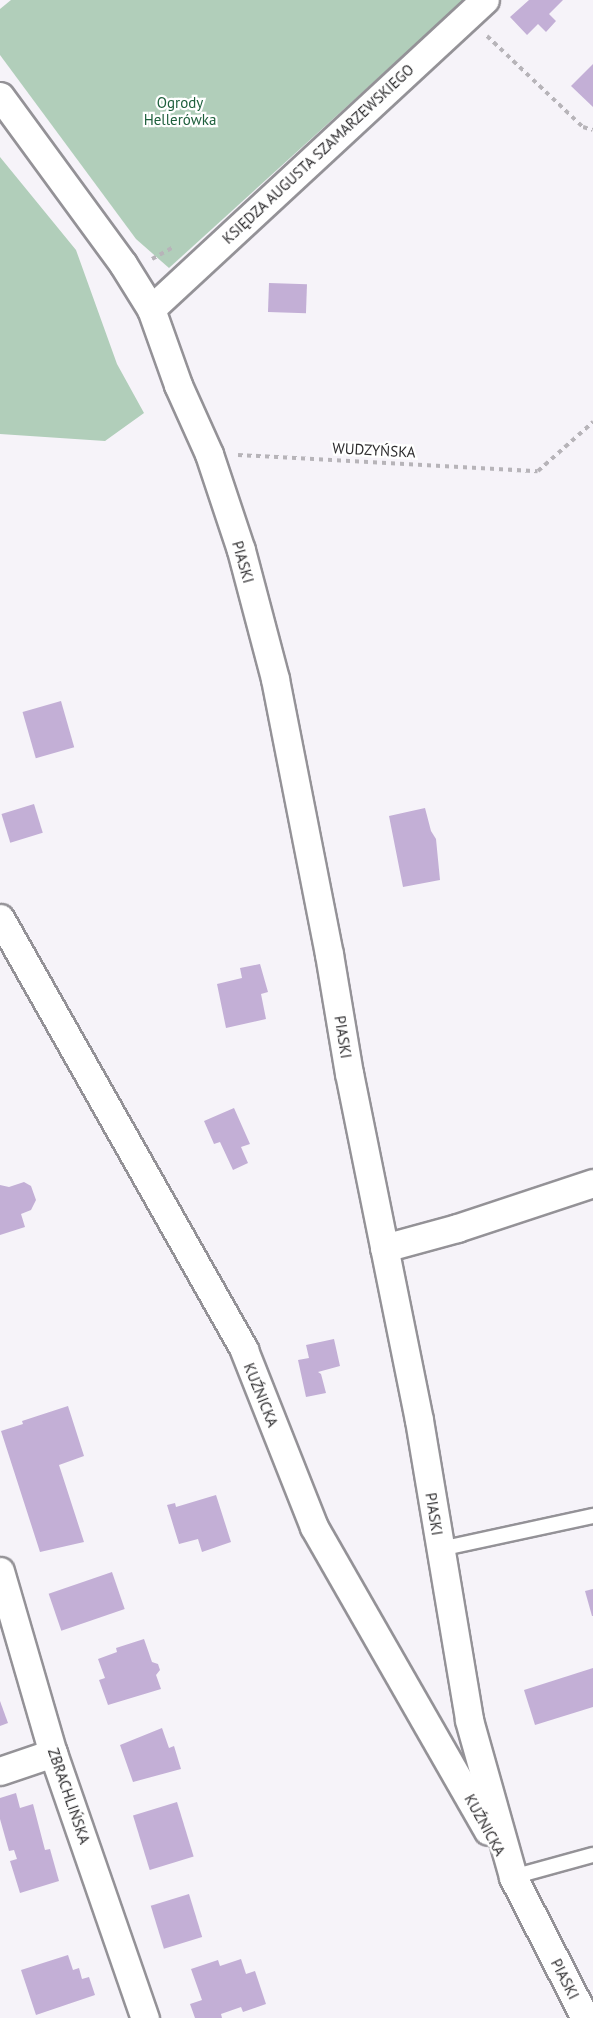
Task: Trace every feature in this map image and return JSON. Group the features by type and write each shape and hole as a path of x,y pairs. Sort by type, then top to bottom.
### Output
{"street":[{"name":"KSIĘDZA AUGUSTA SZAMARZEWSKIEGO","path":"151,309 476,9"},
{"name":"PIASKI","path":"0,96 123,264 151,309 178,385 209,454 241,550 275,678 419,1420 469,1720 513,1877 585,2018"},
{"name":"KUŹNICKA","path":"0,918 244,1350 314,1527 378,1642 437,1737 513,1877"},
{"path":"384,1248 457,1228 593,1183"},
{"name":"ZBRACHLIŃSKA","path":"0,1571 53,1753 145,2018"},
{"path":"0,1771 53,1753"}],"lane":[{"path":"440,1549 593,1516"},
{"path":"513,1877 593,1855"}],"path":[{"path":"476,9 583,127 593,130"},
{"name":"WUDZYŃSKA","path":"209,454 538,471 593,422"}],"green space":[{"name":"Ogrody Hellerówka","path":"11,0 464,0 169,268 136,239 0,55 0,9"},
{"path":"0,157 76,250 117,364 144,413 105,441 0,434"}],"building":[{"path":"529,0 563,0 549,14 556,21 546,32 538,24 527,35 510,17"},
{"path":"593,64 593,107 571,86"},
{"path":"269,283 307,284 306,313 268,312"},
{"path":"61,701 74,747 36,758 23,712"},
{"path":"34,804 43,833 10,843 1,814"},
{"path":"425,808 431,831 436,839 440,880 403,887 389,816"},
{"path":"260,964 268,992 261,994 266,1019 226,1028 217,984 242,978 240,968"},
{"path":"234,1108 250,1144 241,1147 248,1163 233,1170 220,1142 214,1144 204,1121"},
{"path":"24,1182 31,1186 36,1200 31,1210 21,1214 25,1227 0,1235 0,1185 9,1187"},
{"path":"334,1339 340,1366 318,1372 321,1374 326,1393 306,1397 298,1360 309,1358 306,1345"},
{"path":"68,1406 84,1456 59,1465 84,1542 40,1552 1,1431 23,1424 22,1421"},
{"path":"216,1495 231,1542 202,1552 198,1539 179,1544 167,1505 175,1503 176,1507"},
{"path":"112,1572 125,1609 61,1631 49,1594"},
{"path":"593,1589 593,1616 592,1616 585,1591"},
{"path":"144,1639 152,1662 158,1664 160,1670 156,1675 161,1689 108,1705 99,1680 105,1678 98,1659 117,1652 116,1648"},
{"path":"593,1668 593,1707 535,1725 524,1690"},
{"path":"0,1701 8,1723 0,1726"},
{"path":"162,1728 169,1748 174,1746 181,1769 133,1782 120,1745"},
{"path":"16,1793 20,1808 33,1804 45,1850 50,1849 59,1881 20,1893 10,1861 17,1859 14,1850 9,1851 0,1819 0,1798"},
{"path":"177,1802 194,1857 150,1870 133,1815"},
{"path":"189,1894 202,1937 164,1949 151,1906"},
{"path":"68,1955 73,1970 79,1968 82,1979 89,1977 95,1995 36,2015 21,1970"},
{"path":"241,1959 246,1974 255,1971 266,2004 243,2012 241,2007 221,2014 222,2018 195,2018 190,2004 202,2000 191,1969 218,1960 220,1966"}]}
